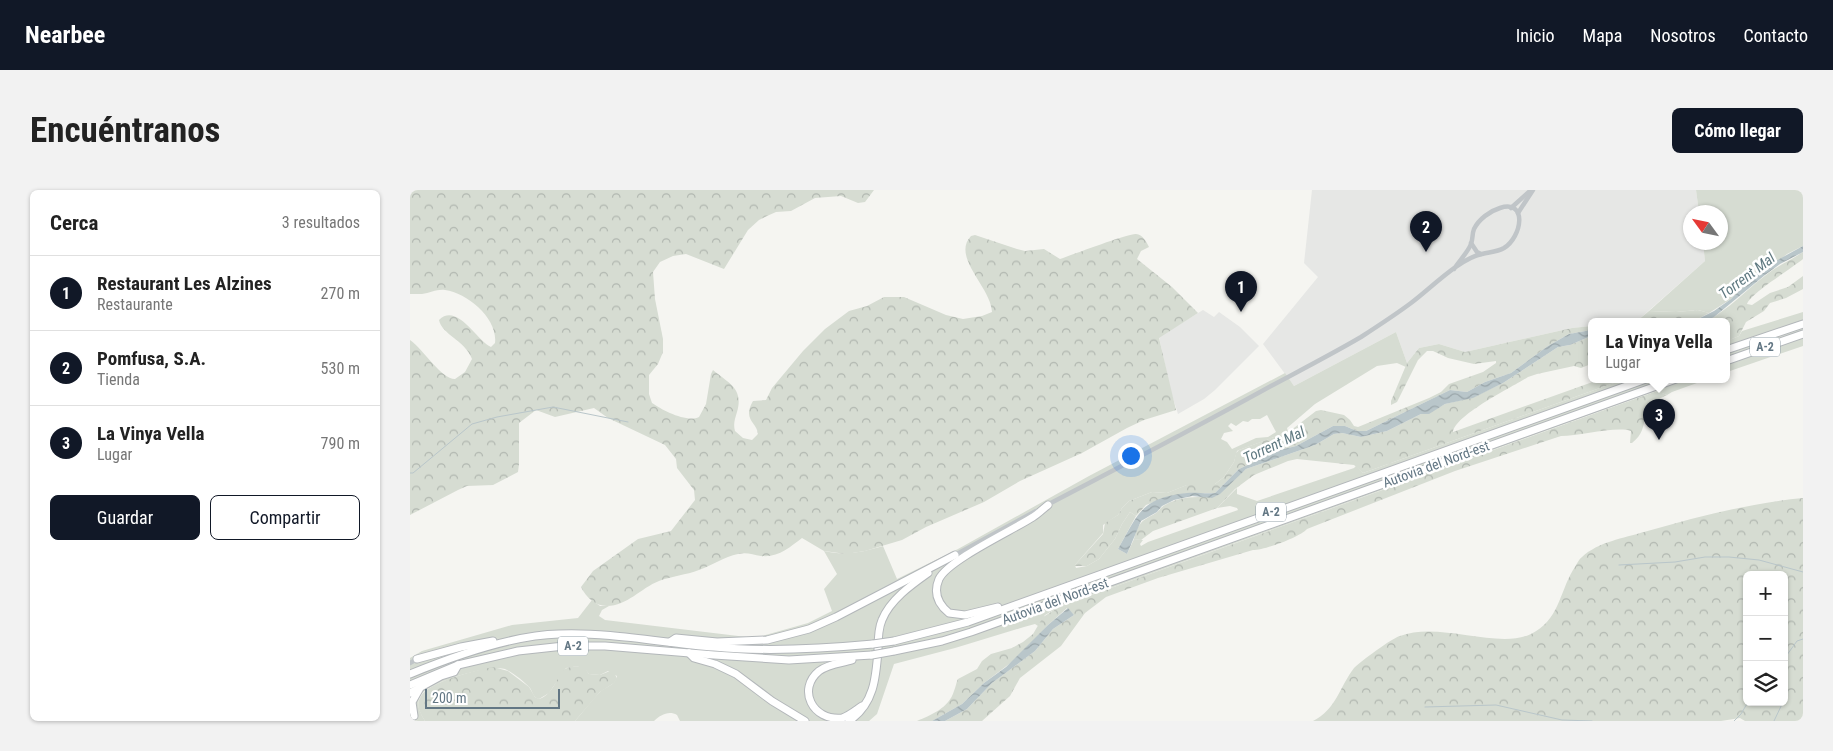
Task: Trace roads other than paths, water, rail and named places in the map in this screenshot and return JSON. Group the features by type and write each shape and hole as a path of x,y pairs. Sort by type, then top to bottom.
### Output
{"highway":[{"name":"A-2","path":"1730,349 1803,324"},
{"name":"A-2","path":"1730,360 1803,334"},
{"name":"Autovia del Nord-est","path":"410,674 462,653 543,635 590,634 716,647 787,650 827,649 894,641 968,622 1635,383"},
{"name":"Autovia del Nord-est","path":"410,685 458,665 518,651 564,646 605,646 789,660 870,655 942,641 1665,383"},
{"path":"1011,606 1001,606 965,615 949,614 939,603 936,595 940,578 959,560 992,539 1034,517 1048,505"},
{"path":"670,642 676,638 717,642 767,640 809,629 836,617 955,555"},
{"path":"849,721 858,715 869,702 874,687 882,618 905,590 955,555"},
{"path":"412,661 461,647 527,635 543,635"},
{"path":"689,653 694,658 715,664 736,674 772,701 805,721"},
{"path":"869,702 844,718 833,718 813,709 809,691 812,680 819,671 830,665 870,655"},
{"path":"410,693 441,676 454,672 458,665"},
{"path":"413,717 412,702 421,687"}],"street":[{"path":"1511,208 1532,190"},
{"path":"1518,213 1532,190"},
{"path":"955,555 1360,337 1411,303 1454,269 1481,254 1498,250 1512,240 1520,220 1518,213 1511,208 1499,208 1479,221 1474,228 1471,243 1454,269"},
{"path":"1471,243 1477,252 1481,254"}],"water":[{"path":"1803,246 1803,252 1780,264 1714,317 1700,318 1731,299 1763,268"},
{"path":"1588,331 1588,337 1570,345 1558,347 1503,383 1473,398 1445,404 1429,414 1421,414 1387,431 1361,437 1342,433 1334,434 1315,445 1246,469 1220,494 1212,498 1192,496 1174,500 1141,521 1127,554 1118,549 1136,517 1150,504 1160,499 1187,493 1215,493 1239,469 1280,450 1296,446 1333,426 1345,426 1357,431 1366,431 1450,390 1467,392 1485,382 1511,373 1548,346 1569,334"},
{"path":"1068,608 1074,615 1053,629 1035,651 992,683 967,709 945,721 932,721 962,704 984,683 1006,667"}],"waterway":[{"path":"410,473 413,473 472,424 497,417 553,407 628,422"},
{"path":"1619,565 1675,562 1705,557 1729,557 1759,560 1803,572"},
{"path":"1788,653 1797,641 1803,639"},
{"path":"1425,707 1496,705 1562,720 1592,721"},
{"path":"1734,721 1746,706"},
{"path":"1774,721 1781,706"}],"place":[{"name":"Pomfusa, S.A.","path":"1426,252"},
{"name":"Restaurant Les Alzines","path":"1241,312"},
{"name":"La Vinya Vella","path":"1659,440"}],"water label":[{"name":"Torrent Mal","path":"1747,276"},
{"name":"Torrent Mal","path":"1274,445"}]}
